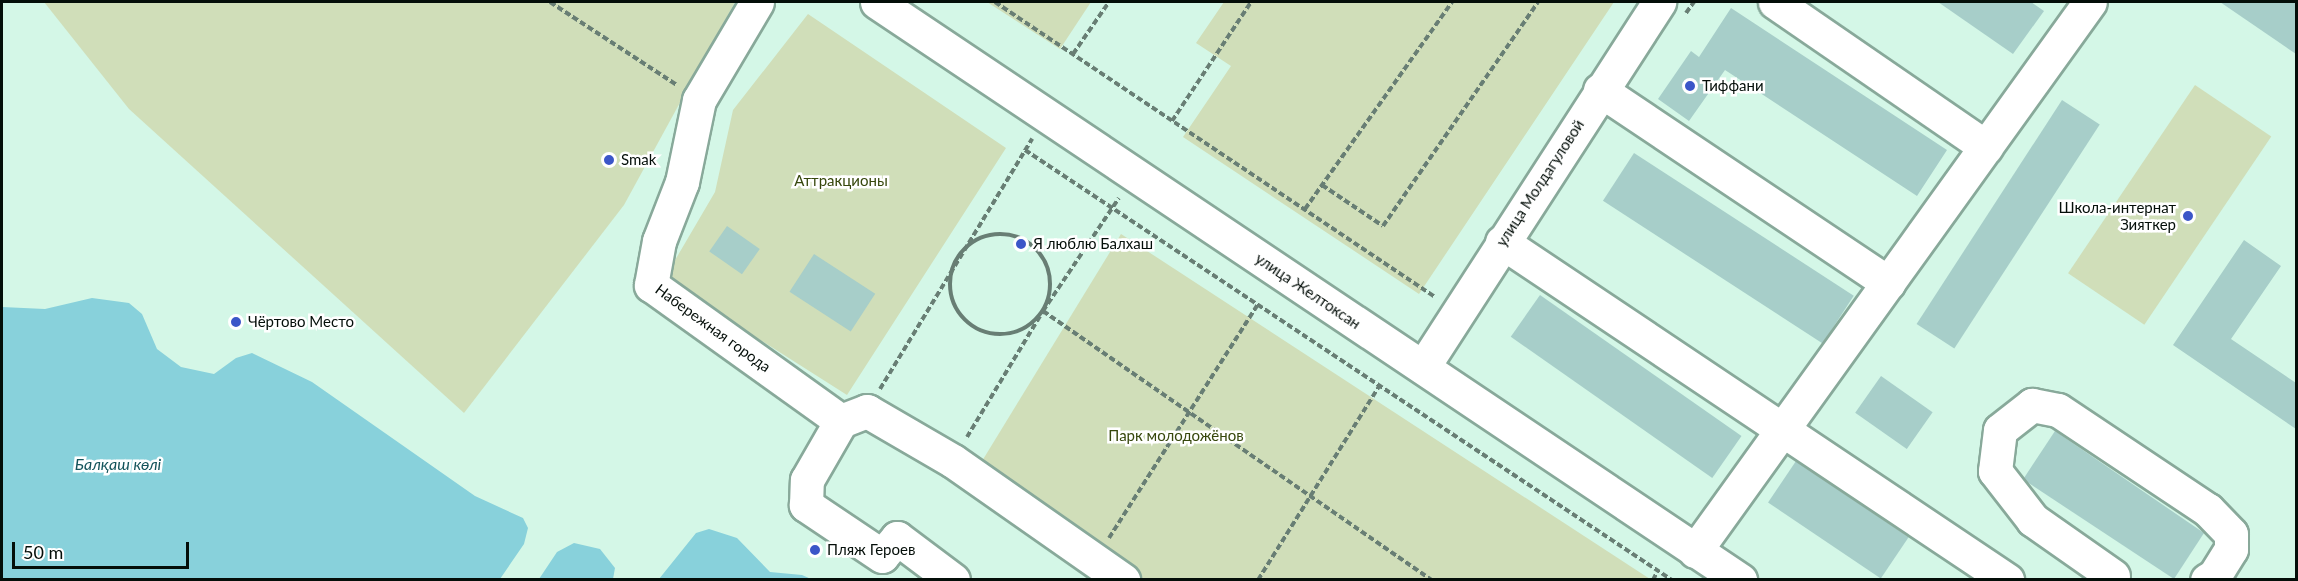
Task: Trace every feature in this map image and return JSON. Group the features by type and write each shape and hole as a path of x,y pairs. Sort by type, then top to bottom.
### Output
{"street":[{"path":"699,100 757,2"},
{"name":"улица Желтоксан","path":"877,2 1740,579"},
{"name":"улица Молдагуловой","path":"1423,367 1659,2"},
{"path":"1775,2 1986,147"},
{"path":"1695,551 2090,2"},
{"path":"1600,90 1888,283"},
{"name":"Набережная города","path":"699,100 682,182 659,241 651,285 854,416 953,461 1123,579"},
{"path":"1502,242 1781,432 2007,579"},
{"path":"2118,578 2033,520 1995,471 2000,430 2032,405 2058,411 2208,510 2231,534 2231,549 2214,576 2206,579"},
{"path":"854,416 807,480 806,505 882,556 897,538 952,579"}],"path":[{"path":"550,2 699,100"},
{"path":"995,2 1457,312"},
{"path":"1072,54 1109,2"},
{"path":"1172,121 1251,2"},
{"path":"1305,209 1452,2"},
{"path":"1322,185 1383,226 1538,2"},
{"path":"854,416 1047,116"},
{"path":"1025,150 1672,579"},
{"path":"953,461 1043,311 1135,176"},
{"path":"989,235 1009,235 1027,242 1037,250 1050,273 1049,299 1043,311 1024,329 1012,333 986,333 974,327 963,319 951,296 950,283 957,258 977,240 989,235"},
{"path":"1095,559 1258,304"},
{"path":"1043,311 1432,579"},
{"path":"1258,579 1380,385"},
{"path":"1653,579 1658,570"}],"green space":[{"path":"44,2 735,2 624,205 464,413 129,109"},
{"path":"987,2 1091,2 1060,49"},
{"path":"1224,2 1614,2 1419,294 1183,137 1231,66 1196,43"},
{"name":"Аттракционы","path":"808,14 1006,148 847,395 664,279 715,192 733,110"},
{"path":"2195,85 2271,136 2144,325 2068,273"},
{"name":"Парк молодожёнов","path":"1121,234 1650,579 1137,579 979,466"}],"water":[{"name":"Балқаш көлі","path":"92,298 129,303 142,314 157,349 181,367 214,374 236,358 252,353 312,382 475,496 523,518 528,528 524,544 500,579 2,579 2,307 45,309"},
{"path":"709,529 737,538 770,572 802,575 811,579 659,579 696,533"},
{"path":"574,543 600,549 615,568 613,579 539,579 557,552"}],"building":[{"path":"1938,2 2031,2 2044,11 2013,54"},
{"path":"2220,2 2296,2 2296,54"},
{"path":"1731,8 1947,150 1917,196 1725,70 1689,121 1658,99 1691,51 1699,57"},
{"path":"2062,100 2100,125 1954,348 1917,324"},
{"path":"1634,153 1854,296 1823,343 1603,201"},
{"path":"727,226 760,249 742,274 709,251"},
{"path":"2244,240 2281,266 2231,339 2296,383 2296,429 2173,345"},
{"path":"814,254 875,294 851,331 789,292"},
{"path":"1540,295 1742,436 1712,478 1511,337"},
{"path":"1881,376 1933,412 1907,449 1855,413"},
{"path":"2055,431 2204,533 2174,579 2027,482 2024,478"},
{"path":"1796,461 1909,537 1881,579 1768,502"}],"place":[{"name":"Тиффани","path":"1690,86"},
{"name":"Smak","path":"609,160"},
{"name":"Школа-интернат Зияткер","path":"2188,216"},
{"name":"Я люблю Балхаш","path":"1021,244"},
{"name":"Чёртово Место","path":"236,322"},
{"name":"Пляж Героев","path":"815,550"}]}
